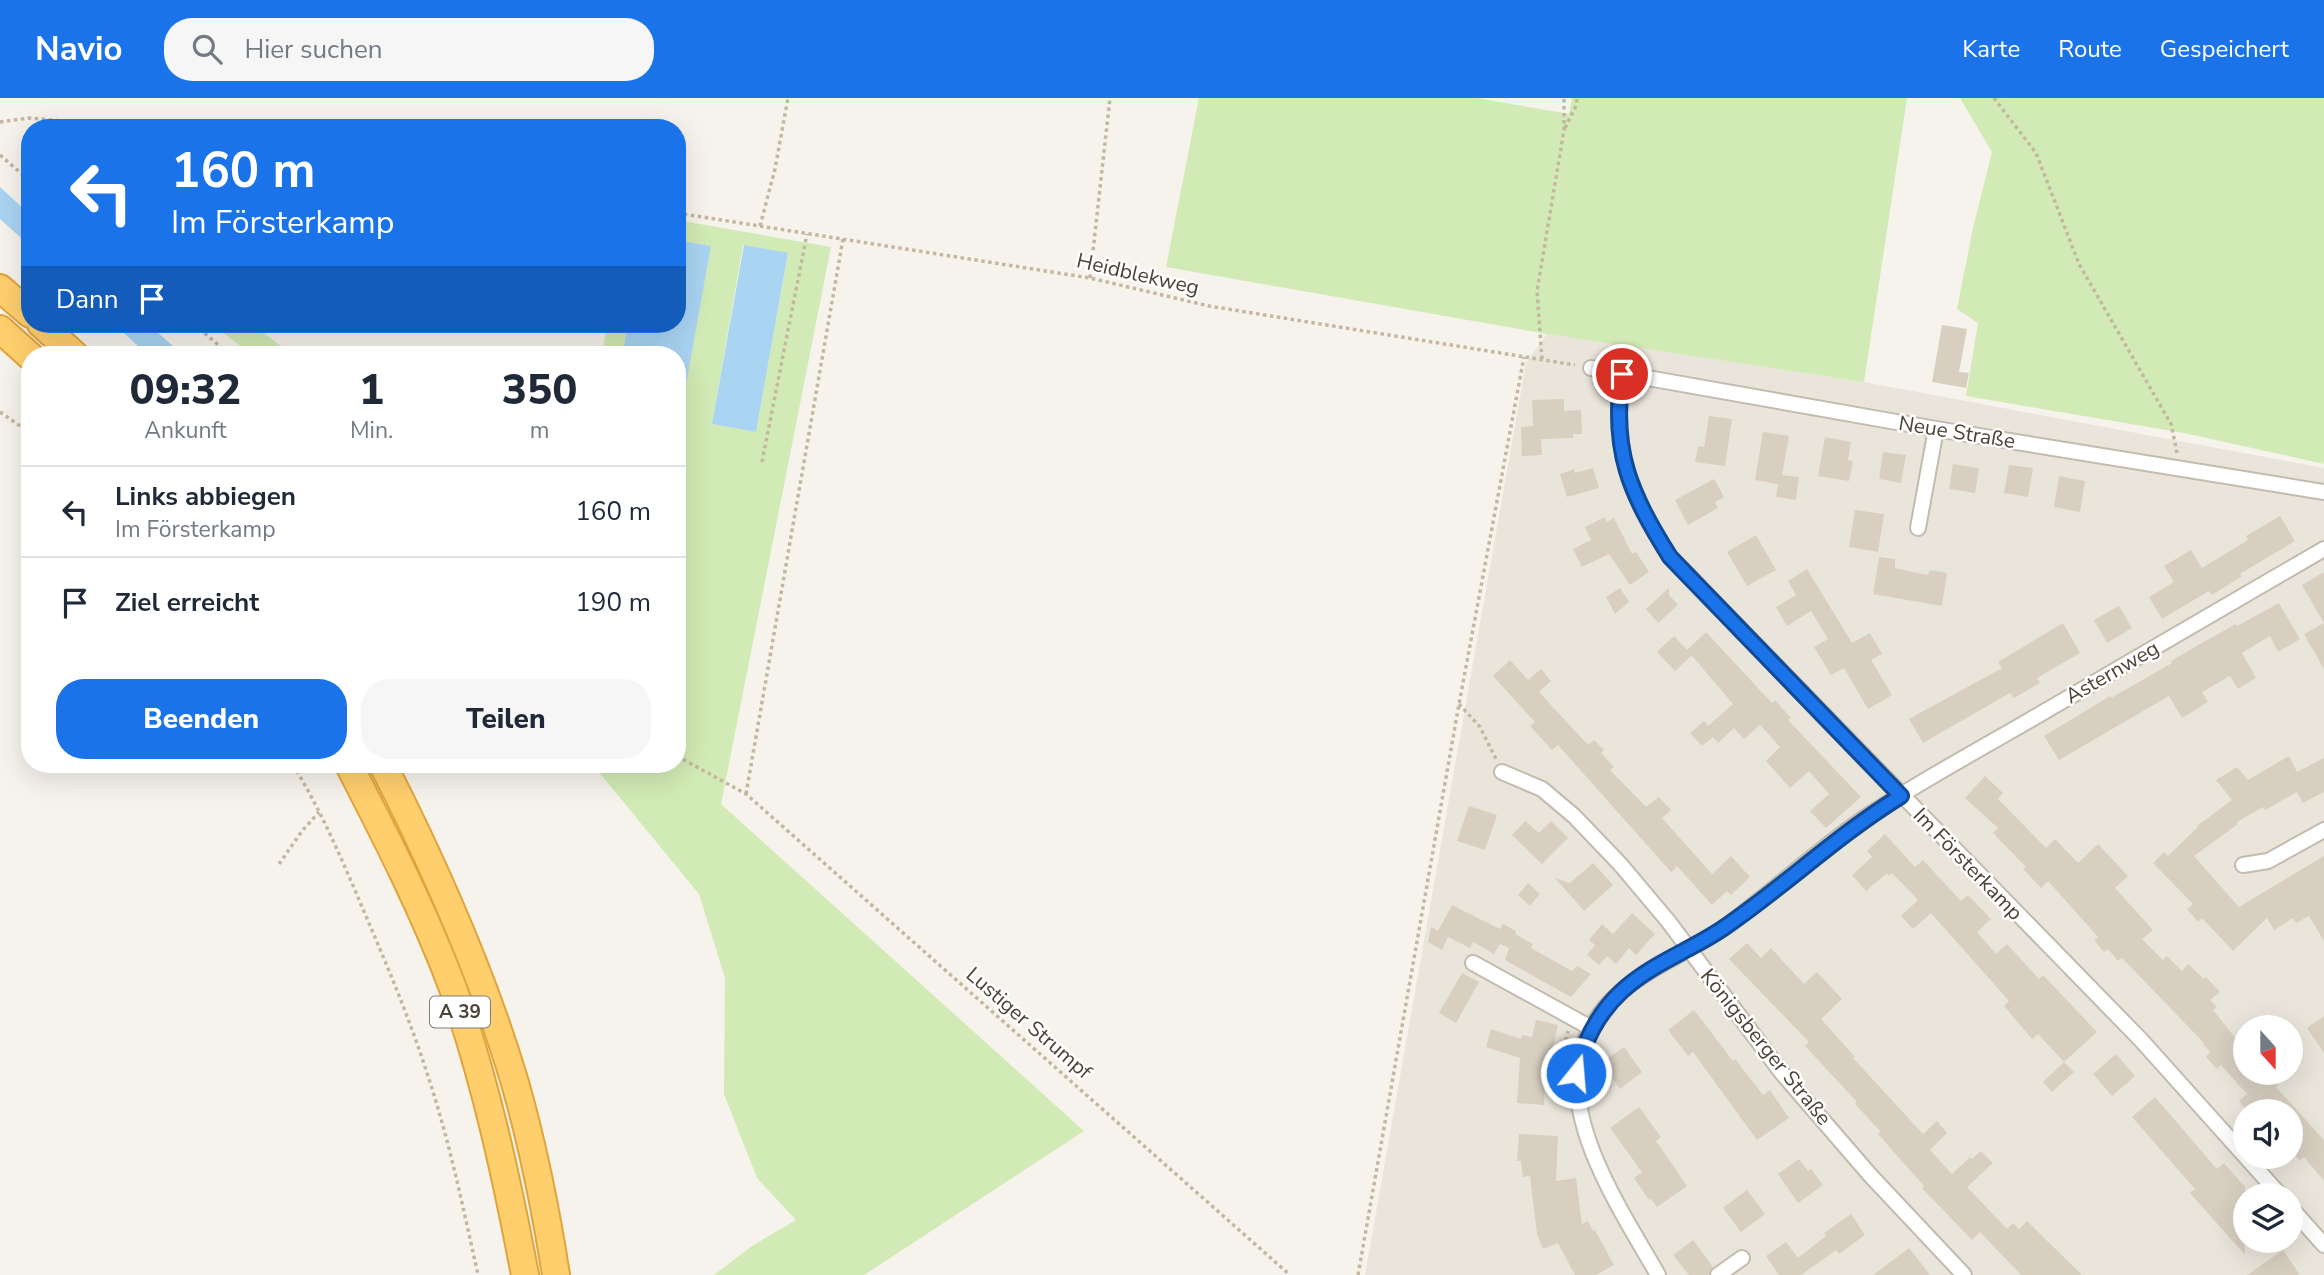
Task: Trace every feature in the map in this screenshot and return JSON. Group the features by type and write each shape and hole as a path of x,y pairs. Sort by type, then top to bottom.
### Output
{"highway":[{"path":"0,288 21,306"},
{"path":"0,329 21,348"},
{"path":"51,333 65,346"},
{"name":"A 39","path":"353,773 404,873 454,992 485,1094 525,1275"},
{"name":"A 39","path":"387,773 443,889 490,1007 515,1085 545,1210 556,1275"}],"street":[{"name":"Neue Straße","path":"1591,368 1936,429 2324,492"},
{"name":"Im Försterkamp","path":"1622,374 1618,403 1618,437 1626,470 1644,516 1670,557 2141,1040 2269,1183"},
{"path":"1918,528 1936,429"},
{"name":"Asternweg","path":"1658,1275 1602,1172 1586,1135 1577,1098 1576,1073 1582,1049 1591,1028 1621,992 1638,978 1721,930 1855,825 1901,796 2324,549"},
{"name":"Königsberger Straße","path":"1502,772 1542,789 1574,816 1620,864 1668,921 1782,1073 1870,1175 1964,1275"},
{"path":"2244,865 2267,861 2324,830"},
{"path":"1473,963 1591,1028"},
{"path":"2303,1221 2324,1245"},
{"path":"1718,1275 1742,1258"}],"path":[{"path":"760,226 775,169 788,98"},
{"path":"1090,278 1110,98"},
{"path":"1542,360 1537,291 1564,130 1564,98"},
{"path":"1564,130 1577,98"},
{"path":"1994,98 2036,153 2079,264 2171,424 2181,468"},
{"path":"0,122 21,119"},
{"path":"22,119 40,119"},
{"path":"0,155 21,173"},
{"name":"Heidblekweg","path":"686,214 1090,278 1209,306 1591,368"},
{"path":"762,461 807,234"},
{"path":"746,794 843,239"},
{"path":"204,333 220,346"},
{"path":"1358,1275 1458,704 1524,357"},
{"path":"0,412 21,426"},
{"path":"1458,704 1480,727 1502,772"},
{"name":"Lustiger Strumpf","path":"686,761 746,794 1290,1275"},
{"path":"297,773 319,812 389,970 427,1073 459,1188 478,1275"},
{"path":"279,864 319,812"}],"shaded area":[{"path":"1547,334 1864,382 2324,468 2324,1275 1365,1275 1526,363"}],"green space":[{"path":"1199,98 1476,98 1569,114 1572,98 1907,98 1864,382 1547,334 1166,267"},
{"path":"1960,98 2324,98 2324,464 2184,433 1966,396 1978,323 1957,309 1992,152"},
{"path":"686,222 831,247 721,804 1084,1131 864,1275 714,1275 752,1246 796,1220 757,1178 724,1094 725,978 699,894 600,773 686,773 686,379 711,246 686,242","holes":["743,245 788,254 756,432 712,424"]},
{"path":"223,333 264,333 281,346 241,346"},
{"path":"606,333 626,333 624,346 603,346"}],"water":[{"path":"0,187 21,207 21,238 0,219"},
{"path":"686,242 711,246 686,384 686,346 624,346 626,333 686,333"},
{"path":"744,245 788,253 756,432 712,424"},
{"path":"124,333 158,333 173,346 138,346"}],"building":[{"path":"1942,325 1967,329 1959,372 1969,373 1966,388 1932,382"},
{"path":"1564,399 1564,411 1581,410 1582,434 1573,434 1573,438 1541,439 1542,455 1522,456 1521,427 1533,426 1532,400"},
{"path":"1709,416 1732,419 1725,466 1695,462 1698,446 1704,447"},
{"path":"1763,432 1789,436 1782,475 1799,477 1796,500 1776,497 1778,484 1755,480"},
{"path":"1825,437 1851,442 1848,460 1853,461 1849,481 1818,476"},
{"path":"1883,452 1906,455 1901,483 1879,479"},
{"path":"1953,464 1979,468 1975,493 1949,489"},
{"path":"2009,465 2033,468 2028,497 2004,493"},
{"path":"1593,468 1599,488 1567,497 1560,474 1574,469 1575,473"},
{"path":"2059,476 2085,481 2080,512 2054,507"},
{"path":"1714,479 1724,497 1715,502 1718,508 1688,525 1675,500"},
{"path":"1855,510 1884,514 1878,552 1849,547"},
{"path":"2280,516 2295,541 2240,574 2242,576 2212,595 2209,591 2162,619 2149,597 2174,582 2164,566 2191,550 2202,568 2248,540 2246,536"},
{"path":"1605,517 1607,522 1614,518 1632,554 1636,552 1649,572 1630,585 1609,554 1582,567 1573,549 1591,540 1585,527"},
{"path":"1756,535 1776,570 1747,586 1727,552"},
{"path":"1879,557 1895,559 1895,568 1927,575 1930,570 1947,573 1942,606 1873,594"},
{"path":"1807,569 1852,643 1870,633 1882,654 1871,660 1892,695 1868,709 1844,668 1831,675 1814,647 1828,639 1811,611 1787,626 1776,607 1796,595 1788,581"},
{"path":"2324,572 2324,623 2302,585"},
{"path":"1620,588 1629,602 1615,614 1606,597"},
{"path":"1669,588 1669,595 1678,605 1658,623 1646,609"},
{"path":"2279,603 2300,639 2278,652 2270,636 2242,653 2256,678 2238,689 2230,676 2202,692 2208,702 2182,718 2169,696 2059,760 2044,736 2172,663 2171,661 2193,648"},
{"path":"2119,606 2132,628 2107,643 2094,620"},
{"path":"2063,623 2080,653 2037,678 2040,683 2014,698 2010,693 1923,743 1909,719 2002,668 1998,662"},
{"path":"2324,623 2324,669 2304,634"},
{"path":"1706,632 1772,703 1775,700 1791,718 1788,720 1861,797 1826,828 1810,811 1829,794 1809,771 1790,788 1766,761 1780,747 1760,725 1744,739 1734,728 1718,743 1713,737 1702,746 1690,733 1704,721 1708,726 1733,704 1687,650"},
{"path":"1674,636 1692,655 1675,671 1657,652"},
{"path":"1510,660 1528,680 1541,669 1551,681 1539,692 1588,745 1594,740 1604,750 1601,753 1614,767 1610,770 1646,807 1659,797 1671,810 1662,818 1712,874 1731,856 1750,877 1731,895 1727,891 1712,905 1677,866 1671,872 1558,745 1552,750 1530,726 1535,722 1493,676"},
{"path":"2289,756 2297,772 2324,758 2324,792 2303,803 2297,792 2265,810 2263,807 2237,822 2238,824 2194,856 2239,907 2324,856 2324,941 2309,916 2296,923 2293,918 2274,930 2267,918 2233,951 2202,918 2198,922 2187,909 2193,904 2153,863 2164,852 2168,856 2197,826 2232,800 2216,780 2237,767 2248,780"},
{"path":"1985,776 2003,793 1998,799 2046,848 2055,839 2078,863 2098,844 2128,876 2115,888 2153,930 2142,939 2163,960 2167,956 2182,971 2188,964 2220,992 2210,1000 2217,1007 2213,1010 2233,1035 2233,1078 2221,1065 2217,1069 2206,1057 2210,1052 2204,1043 2122,958 2118,961 2108,949 2104,952 2094,940 2098,937 2048,881 2041,888 2023,869 2026,867 1993,833 1998,828 1965,798"},
{"path":"1469,806 1497,815 1485,850 1457,841"},
{"path":"1525,821 1539,833 1551,821 1568,838 1542,864 1512,835"},
{"path":"1885,834 1915,867 1923,860 1961,901 1968,895 1991,919 1977,932 1996,954 2007,944 2039,979 2043,975 2097,1032 2064,1062 2038,1034 2032,1039 2004,1006 2009,1001 1931,913 1913,929 1901,916 1918,900 1892,873 1889,876 1887,873 1866,891 1852,875 1872,857 1867,851"},
{"path":"1593,863 1613,885 1584,911 1555,878 1570,883"},
{"path":"1528,883 1540,894 1530,906 1518,895"},
{"path":"1452,905 1500,929 1503,924 1516,931 1515,934 1533,944 1531,948 1572,971 1577,966 1591,974 1571,997 1505,960 1509,948 1500,944 1494,954 1473,942 1470,948 1448,937 1442,950 1428,942 1431,927 1438,931"},
{"path":"1632,913 1655,934 1636,955 1629,948 1616,964 1607,956 1599,965 1587,955 1595,945 1589,940 1602,924 1613,934"},
{"path":"1747,943 1761,958 1771,948 1804,984 1817,972 1842,999 1821,1019 1923,1134 1937,1121 1947,1133 1930,1150 1952,1174 1970,1157 1972,1159 1981,1151 1993,1163 1967,1187 2007,1229 2013,1223 2019,1229 2027,1221 2082,1275 2021,1275 1980,1232 1972,1240 1922,1188 1924,1186 1878,1134 1881,1132 1855,1104 1857,1102 1805,1046 1809,1042 1729,959"},
{"path":"1462,973 1479,982 1456,1023 1439,1013"},
{"path":"1694,1010 1733,1061 1735,1059 1763,1095 1770,1090 1789,1118 1757,1140 1693,1052 1688,1056 1668,1030"},
{"path":"2324,1016 2324,1053 2307,1028"},
{"path":"1536,1020 1558,1025 1550,1061 1546,1060 1544,1105 1517,1103 1520,1058 1486,1047 1491,1029 1521,1039 1522,1035 1532,1037"},
{"path":"1624,1047 1642,1072 1620,1089 1601,1063"},
{"path":"2116,1054 2135,1076 2112,1096 2093,1074"},
{"path":"2064,1062 2074,1072 2052,1092 2043,1082"},
{"path":"2239,1085 2278,1085 2276,1087 2287,1099 2241,1099 2247,1094"},
{"path":"2155,1097 2217,1169 2224,1163 2242,1183 2233,1183 2233,1241 2190,1193 2195,1189 2132,1117"},
{"path":"1639,1107 1661,1137 1656,1141 1687,1186 1657,1207 1634,1178 1642,1172 1610,1128"},
{"path":"2303,1117 2324,1140 2324,1181 2304,1157"},
{"path":"1519,1134 1558,1136 1556,1181 1576,1178 1582,1224 1588,1221 1614,1265 1596,1275 1575,1275 1558,1243 1543,1249 1537,1234 1530,1176 1523,1177 1521,1161 1517,1161"},
{"path":"1799,1159 1823,1185 1798,1203 1778,1174"},
{"path":"1747,1190 1765,1214 1741,1232 1723,1208"},
{"path":"1851,1214 1865,1235 1839,1254 1836,1250 1801,1275 1779,1275 1766,1256 1786,1242 1798,1258 1826,1236 1824,1233"},
{"path":"1693,1240 1713,1267 1708,1275 1689,1275 1673,1255"},
{"path":"1909,1248 1930,1275 1873,1275"},
{"path":"2279,1253 2285,1253 2300,1275 2247,1275"}],"route":[{"path":"1576,1073 1591,1028 1621,992 1660,964 1721,930 1865,818 1901,796 1670,557 1644,516 1626,470 1618,437 1618,403 1622,374"}]}
